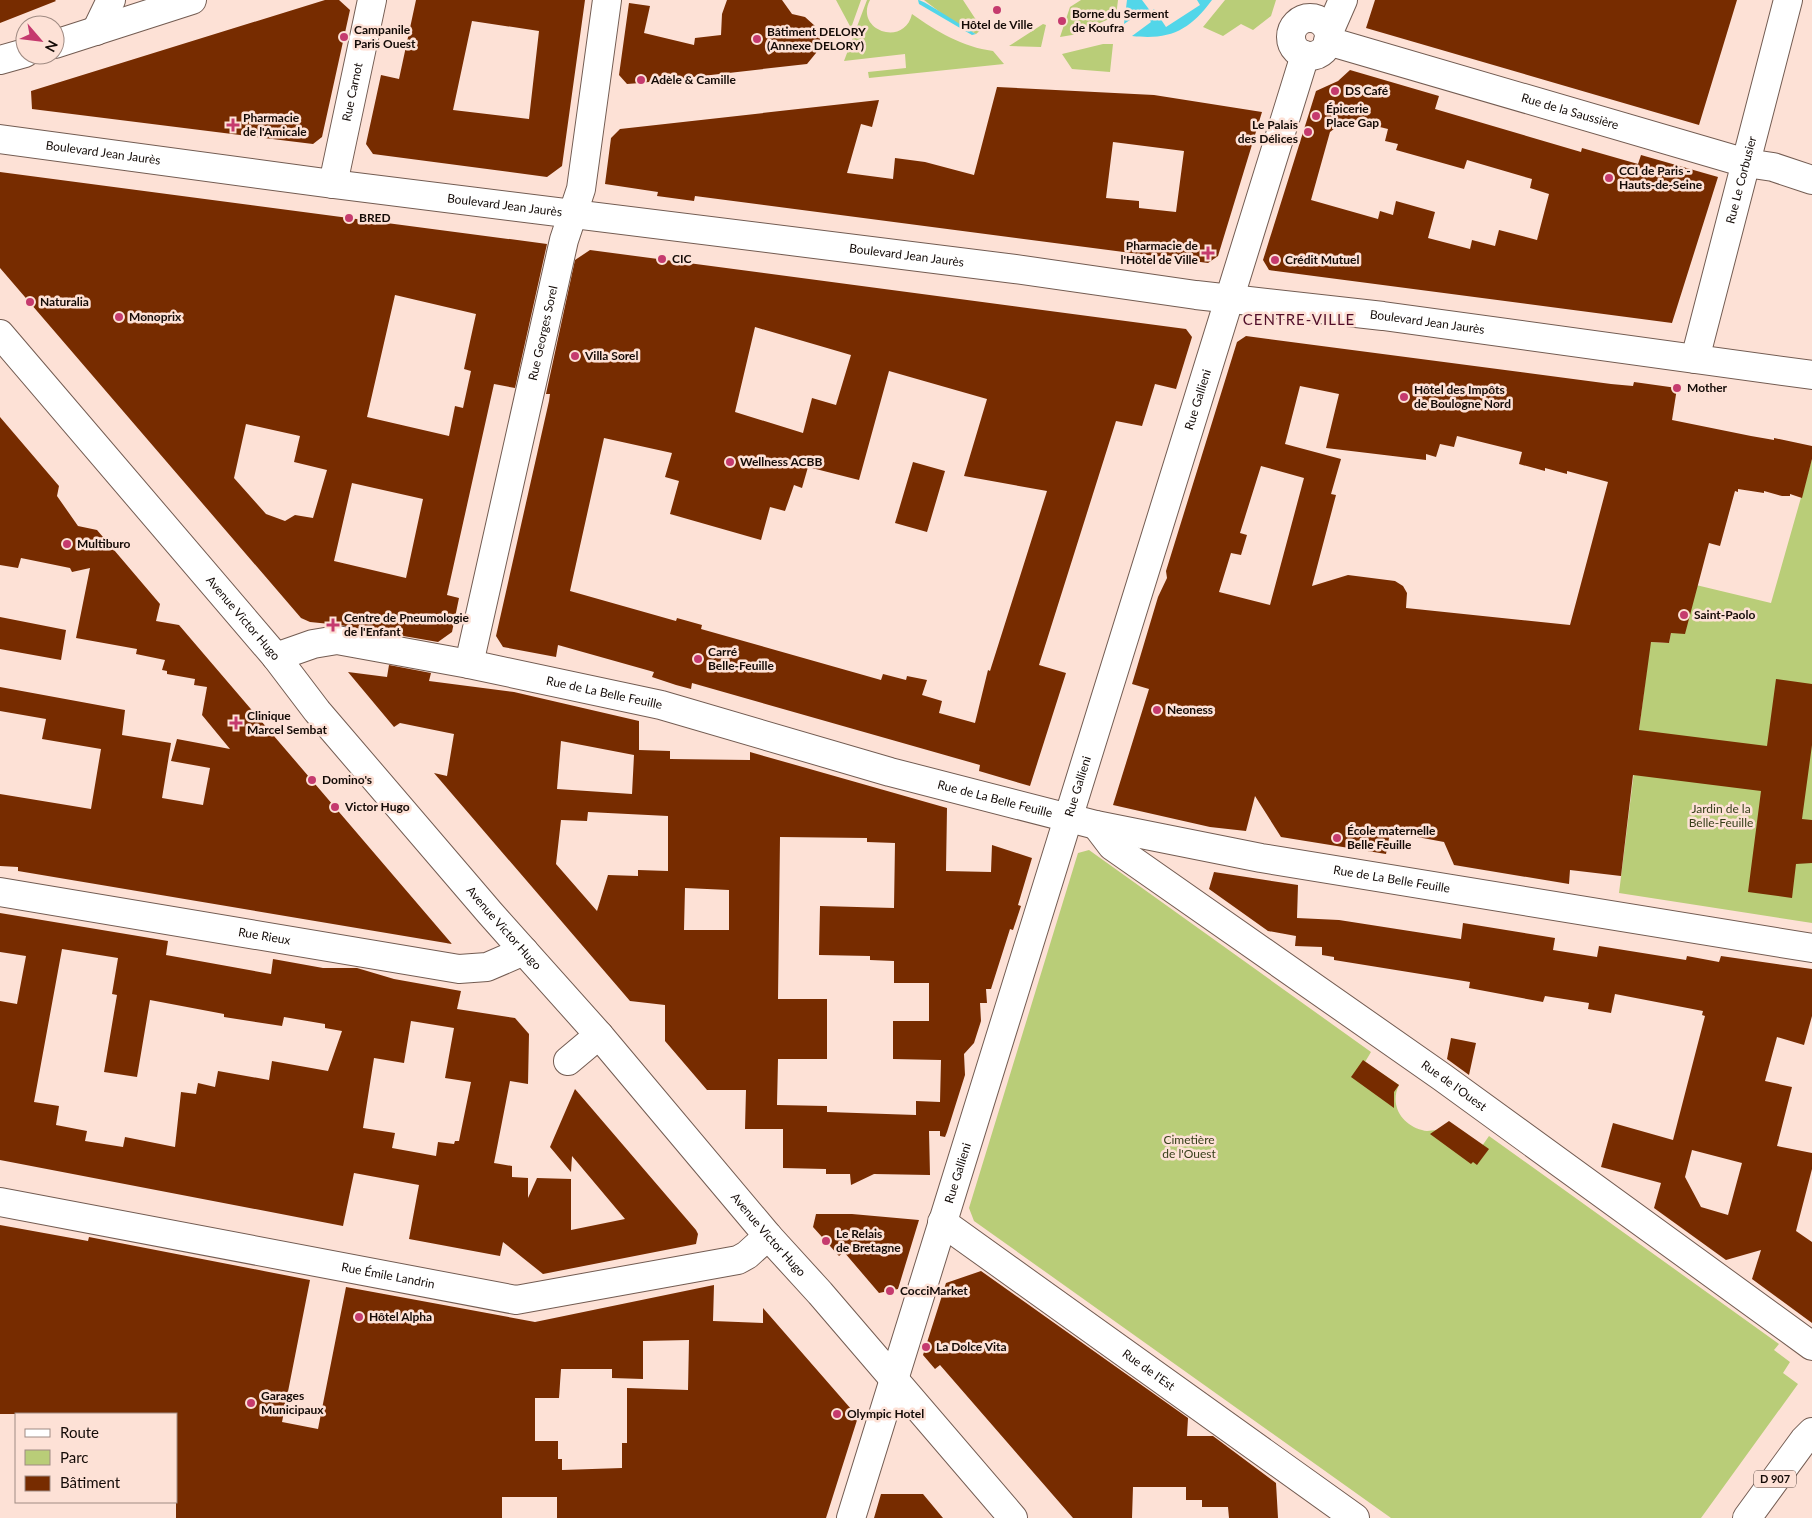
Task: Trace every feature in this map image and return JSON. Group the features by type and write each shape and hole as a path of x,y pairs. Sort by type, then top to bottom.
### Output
{"street":[{"path":"96,31 110,0"},
{"path":"65,41 192,0"},
{"name":"Rue Carnot","path":"333,184 372,0"},
{"name":"Rue Georges Sorel","path":"469,664 562,250 581,189 607,0"},
{"path":"1328,36 1320,20 1300,10 1291,32 1293,46 1305,55 1319,53 1326,48 1328,36 1343,0"},
{"name":"Rue Le Corbusier","path":"1695,359 1788,0"},
{"name":"Rue de la Saussière","path":"1328,36 1746,164 1773,167 1812,180"},
{"name":"Rue Gallieni","path":"851,1518 1305,55"},
{"path":"0,60 15,56"},
{"name":"Boulevard Jean Jaurès","path":"0,139 573,215 1015,269 1228,299 1383,316 1812,375"},
{"name":"Avenue Victor Hugo","path":"0,334 276,657 317,711 599,1035 768,1236 1013,1518"},
{"name":"Rue de La Belle Feuille","path":"276,657 298,651 313,644 337,640 469,664 661,705 890,772 1039,812 1096,825 1251,856 1812,948"},
{"name":"Rue de l'Ouest","path":"1096,825 1112,846 1442,1077 1812,1346"},
{"name":"Rue Rieux","path":"0,892 459,969 487,966 524,951"},
{"path":"568,1061 599,1035"},
{"name":"Rue Émile Landrin","path":"0,1202 516,1300 738,1260 747,1255 768,1236"},
{"name":"Rue de l'Est","path":"942,1222 1355,1518"},
{"name":"D 907","path":"1747,1518 1809,1431"}],"green space":[{"path":"836,0 861,0 851,28"},
{"path":"867,0 870,0 867,11 869,20 874,27 882,31 900,30 907,24 912,14 951,38 971,46 993,51 1004,64 869,78 868,72 906,68 905,54 844,61"},
{"path":"924,0 963,0 982,29 976,34 949,19"},
{"path":"1081,0 1118,0 1116,16 1072,35 1060,37 1070,7"},
{"path":"1225,0 1276,0 1271,16 1253,30 1241,24 1223,36 1203,27"},
{"path":"1043,24 1046,25 1041,47 1009,46"},
{"path":"1103,44 1113,44 1110,72 1072,69 1062,54"},
{"name":"Jardin de la Belle-Feuille","path":"1812,459 1812,923 1619,893 1650,642 1669,643 1671,633 1696,585 1771,603"},
{"name":"Cimetière de l'Ouest","path":"1089,850 1371,1052 1365,1062 1399,1085 1396,1092 1397,1107 1403,1119 1409,1124 1424,1131 1437,1130 1448,1133 1482,1146 1489,1136 1779,1344 1774,1350 1790,1362 1783,1373 1798,1384 1701,1518 1391,1518 974,1221 969,1208 1078,853"}],"water":[{"path":"918,0 976,34 972,35 919,4"},
{"path":"1127,0 1142,0 1151,12 1154,9 1166,27 1200,5 1197,0 1212,0 1204,11 1187,26 1178,31 1168,35 1145,37 1132,36 1151,22 1143,11 1124,24"}],"building":[{"path":"0,0 56,1 20,15 15,15 15,17 0,23"},
{"path":"325,0 339,0 350,10 322,137 313,144 32,109 31,91"},
{"path":"416,0 585,0 562,166 547,177 373,154 366,144 381,75 399,79","holes":["472,21 539,31 529,119 453,110"]},
{"name":"Bâtiment DELORY (Annexe DELORY)","path":"727,0 782,0 792,14 805,17 815,26 820,39 816,53 807,64 640,83 627,84 619,75 629,3 650,6 644,33 694,45 695,38 721,35 722,14"},
{"path":"1375,0 1737,0 1699,125 1366,28"},
{"path":"1350,70 1439,96 1435,109 1581,152 1582,148 1638,164 1641,155 1718,177 1672,323 1269,270 1263,260 1316,91 1338,81","holes":["1347,119 1388,129 1385,141 1398,144 1396,150 1464,169 1467,160 1532,179 1530,188 1549,194 1537,240 1499,230 1495,246 1472,240 1470,249 1428,238 1435,212 1396,201 1393,215 1380,211 1378,219 1311,200 1330,132"]},
{"path":"997,87 1154,95 1262,112 1218,256 1208,263 695,196 694,201 657,196 658,192 605,184 611,138 620,129 879,100 872,127 861,124 847,173 893,179 895,158 925,162 974,175","holes":["1113,142 1184,151 1176,212 1139,208 1139,201 1106,198"]},
{"path":"0,172 547,244 515,388 494,384 447,595 459,598 452,632 438,642 340,625 310,622 301,618 0,268","holes":["395,295 476,314 464,369 471,371 463,408 455,406 449,436 367,417","246,424 300,436 294,462 327,470 313,518 295,515 285,521 266,514 234,478","352,483 423,499 406,578 334,561"]},
{"path":"590,250 1186,329 1192,337 1176,389 1155,384 1142,426 1116,421 1039,665 1066,673 1030,786 979,771 980,765 692,683 691,689 676,685 652,677 654,672 558,645 556,657 503,647 496,636 549,401 550,394 546,394 575,260","holes":["755,327 851,355 836,405 812,398 803,433 735,412","889,371 987,399 964,476 1047,491 990,671 988,670 975,723 939,713 942,701 922,695 927,680 907,676 906,680 883,674 881,680 701,629 702,625 677,618 676,621 570,591 604,438 672,453 665,477 679,481 670,514 761,540 770,507 785,511 794,485 802,488 808,467 859,480"]},
{"path":"1246,336 1611,384 1633,386 1634,382 1677,388 1672,420 1812,446 1812,459 1802,498 1790,494 1790,496 1782,496 1764,491 1764,493 1738,489 1738,492 1735,491 1720,546 1709,543 1685,634 1671,633 1669,643 1651,642 1639,730 1767,746 1776,679 1812,684 1812,745 1802,819 1812,820 1812,863 1796,864 1792,898 1748,892 1761,791 1633,775 1621,876 1570,870 1569,884 1454,865 1444,842 1412,836 1390,833 1386,854 1281,837 1255,796 1246,831 1210,827 1113,805 1149,689 1132,684 1158,597 1167,578 1166,571 1237,342","holes":["1300,386 1339,394 1326,448 1426,460 1426,454 1436,457 1440,444 1454,447 1457,436 1522,452 1519,464 1545,471 1545,468 1567,474 1567,471 1608,482 1570,625 1406,608 1407,593 1403,586 1395,581 1348,575 1312,586 1336,495 1331,494 1341,459 1285,444","1261,466 1304,478 1270,605 1219,592 1231,553 1241,555 1247,535 1240,533"]},
{"path":"0,417 59,486 57,496 78,526 97,530 160,604 156,621 179,625 452,944 18,871 18,867 0,866 0,794 91,809 101,749 42,739 46,719 0,711 0,687 125,710 122,735 171,743 162,798 203,805 210,768 171,761 177,739 230,749 202,715 207,687 194,685 195,679 167,674 167,671 162,670 165,660 136,654 137,649 76,638 90,568 72,572 70,568 21,558 18,568 0,565"},
{"path":"913,462 945,471 927,532 895,523"},
{"path":"0,617 66,630 61,660 0,649"},
{"path":"389,665 431,673 429,681 514,692 639,721 639,750 670,751 670,759 750,760 750,752 947,808 946,871 991,872 992,845 1032,858 1018,905 1021,906 1013,930 1010,929 991,989 986,989 987,1003 980,1003 981,1021 974,1043 964,1054 965,1075 947,1132 945,1137 940,1136 940,1131 929,1131 930,1175 874,1174 851,1185 850,1174 826,1174 826,1169 783,1168 783,1129 745,1129 746,1090 707,1090 665,1041 665,1005 630,1001 434,773 447,776 454,734 400,723 394,727 348,672 387,677","holes":["561,741 634,755 632,794 557,789","588,812 668,816 668,871 638,870 638,876 608,875 597,911 556,864 561,820 587,821","780,837 867,838 867,842 895,843 894,908 820,906 819,955 870,956 870,960 894,961 894,983 929,983 929,1021 893,1021 893,1059 941,1060 940,1102 916,1101 916,1115 827,1112 827,1106 777,1105 778,1059 827,1059 827,999 778,999","685,888 729,890 729,930 684,930"]},
{"path":"1214,872 1298,885 1297,918 1339,920 1461,939 1463,923 1555,938 1553,950 1597,957 1599,946 1686,960 1687,956 1719,962 1721,956 1812,969 1812,1016 1804,1045 1777,1037 1765,1081 1792,1087 1777,1146 1812,1153 1812,1169 1796,1231 1812,1242 1812,1323 1752,1279 1761,1250 1726,1260 1654,1208 1661,1183 1601,1167 1613,1123 1673,1140 1705,1016 1702,1015 1703,1011 1615,994 1611,1013 1588,1009 1589,1003 1545,996 1543,1002 1469,988 1470,982 1334,960 1334,957 1322,955 1322,947 1295,946 1296,936 1268,931 1209,889","holes":["1692,1150 1742,1163 1728,1215 1701,1207 1685,1177"]},
{"path":"0,913 168,941 166,955 271,974 273,959 323,968 357,968 394,979 461,991 457,1009 515,1018 529,1034 528,1084 510,1081 494,1163 512,1166 512,1177 528,1178 528,1198 537,1178 571,1179 571,1230 625,1219 572,1156 571,1172 550,1147 575,1089 696,1230 698,1234 696,1244 543,1274 503,1242 500,1256 409,1239 419,1185 354,1173 343,1226 0,1160 0,1001 17,1004 26,956 0,952","holes":["62,949 118,958 112,994 117,995 104,1072 137,1077 150,1000 224,1014 224,1017 282,1026 284,1017 325,1024 325,1028 342,1031 328,1071 272,1061 269,1080 218,1071 215,1087 198,1083 196,1094 181,1092 175,1147 125,1137 123,1147 85,1141 87,1131 56,1125 59,1106 34,1102","411,1021 454,1028 445,1078 471,1082 459,1141 455,1141 454,1144 438,1142 436,1156 392,1148 395,1133 363,1128 374,1058 404,1063"]},
{"path":"1451,1038 1476,1043 1469,1075 1447,1059"},
{"path":"1363,1060 1399,1085 1394,1092 1394,1108 1351,1077"},
{"path":"1449,1121 1489,1149 1477,1165 1473,1162 1471,1164 1430,1134"},
{"path":"816,1214 852,1214 919,1220 898,1289 879,1293 844,1252 839,1256 813,1227"},
{"path":"0,1225 88,1241 89,1237 310,1280 282,1422 318,1429 346,1287 535,1322 714,1285 713,1321 763,1323 763,1308 858,1417 826,1518 557,1518 557,1497 502,1497 502,1518 176,1518 176,1503 178,1503 178,1413 0,1414","holes":["689,1340 688,1390 627,1388 627,1443 622,1443 622,1468 562,1470 562,1459 558,1459 558,1441 535,1441 535,1398 559,1398 561,1369 612,1369 612,1378 643,1379 643,1341"]},
{"path":"981,1271 1188,1418 1187,1436 1213,1436 1276,1483 1278,1518 1229,1518 1228,1507 1202,1507 1202,1500 1186,1500 1186,1487 1133,1487 1132,1518 1073,1518 940,1365 935,1369 923,1355 946,1283"},
{"path":"881,1494 923,1494 943,1518 874,1518"}],"place":[{"name":"Hôtel de Ville","path":"997,10"},
{"name":"Borne du Serment de Koufra","path":"1062,21"},
{"name":"Campanile Paris Ouest","path":"344,37"},
{"name":"Bâtiment DELORY (Annexe DELORY)","path":"757,39"},
{"name":"Adèle & Camille","path":"641,80"},
{"name":"DS Café","path":"1335,91"},
{"name":"Épicerie Place Gap","path":"1316,116"},
{"name":"Pharmacie de l'Amicale","path":"233,125"},
{"name":"Le Palais des Délices","path":"1308,132"},
{"name":"CCI de Paris - Hauts-de-Seine","path":"1609,178"},
{"name":"BRED","path":"349,218"},
{"name":"Pharmacie de l'Hôtel de Ville","path":"1208,253"},
{"name":"CIC","path":"662,259"},
{"name":"Crédit Mutuel","path":"1275,260"},
{"name":"Naturalia","path":"30,302"},
{"name":"Monoprix","path":"119,317"},
{"name":"Villa Sorel","path":"575,356"},
{"name":"Mother","path":"1677,388"},
{"name":"Hôtel des Impôts de Boulogne Nord","path":"1404,397"},
{"name":"Wellness ACBB","path":"730,462"},
{"name":"Multiburo","path":"67,544"},
{"name":"Saint-Paolo","path":"1684,615"},
{"name":"Centre de Pneumologie de l'Enfant","path":"333,625"},
{"name":"Carré Belle-Feuille","path":"698,659"},
{"name":"Neoness","path":"1157,710"},
{"name":"Clinique Marcel Sembat","path":"236,723"},
{"name":"Domino's","path":"312,780"},
{"name":"Victor Hugo","path":"335,807"},
{"name":"École maternelle Belle Feuille","path":"1337,838"},
{"name":"Le Relais de Bretagne","path":"826,1241"},
{"name":"CocciMarket","path":"890,1291"},
{"name":"Hôtel Alpha","path":"359,1317"},
{"name":"La Dolce Vita","path":"926,1347"},
{"name":"Garages Municipaux","path":"251,1403"},
{"name":"Olympic Hotel","path":"837,1414"}],"district":[{"name":"CENTRE-VILLE","path":"1299,320"}]}
